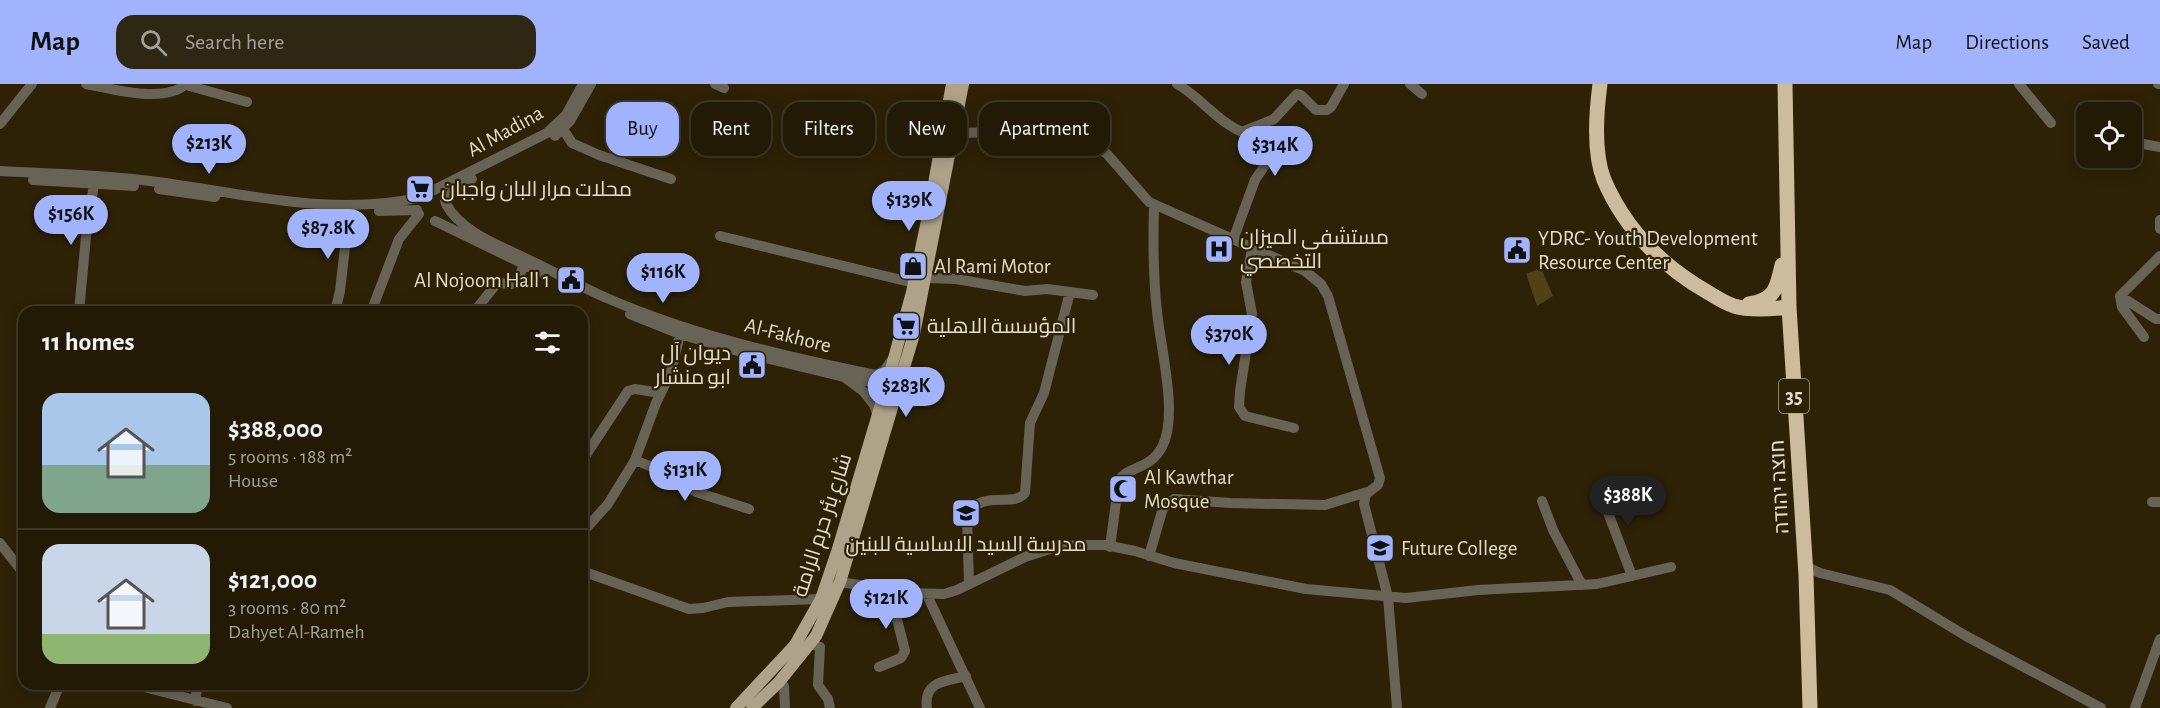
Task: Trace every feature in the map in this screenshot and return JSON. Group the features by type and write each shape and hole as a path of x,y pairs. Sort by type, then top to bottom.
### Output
{"highway":[{"path":"1600,84 1597,106 1598,153 1604,180 1615,203 1636,234 1677,272 1734,306 1777,317 1783,324 1793,386"},
{"name":"חוצה יהודה","path":"1785,84 1789,308 1805,566 1810,708"},
{"path":"1734,306 1760,302 1768,298 1777,287 1786,231"},
{"path":"1734,306 1766,309 1789,308"}],"main road":[{"name":"شارع بئر حرم الرامة","path":"752,708 779,682 816,636 840,582 914,283 952,84"},
{"name":"شارع بئر حرم الرامة","path":"960,102 963,84"},
{"name":"شارع بئر حرم الرامة","path":"736,708 795,645 821,598 889,382 914,334 951,156"}],"street":[{"path":"0,124 32,84"},
{"path":"94,85 161,94 177,91 186,84 247,102"},
{"name":"Al Madina","path":"0,171 146,180 306,203 388,204 424,195 561,126 583,84"},
{"name":"Al Madina","path":"435,221 443,216 446,203 463,183 543,143 576,112 591,84"},
{"path":"1177,84 1191,92 1238,130 1245,132 1274,119 1297,94 1301,94 1316,110 1327,110 1344,84"},
{"path":"1410,84 1422,94"},
{"path":"2019,84 2051,123"},
{"path":"561,126 572,142 590,151 671,179"},
{"path":"1233,240 1255,180 1271,156 1272,146 1269,137 1258,126"},
{"path":"967,133 1002,132 1088,143 1107,154 1141,195 1154,205 1305,271 1325,290 1380,477 1379,484 1367,492 1325,505 1174,499 1166,503 1162,510 1149,556"},
{"path":"2142,144 2160,147"},
{"path":"0,178 143,187 307,209 349,212 418,212 426,220 435,221"},
{"path":"80,306 86,236 94,184"},
{"path":"373,306 399,239 418,212 424,195 437,193 446,203"},
{"name":"Al-Fakhore","path":"446,203 452,216 462,225 609,300 684,327 889,382"},
{"path":"1110,546 1119,480 1155,458 1168,429 1166,374 1156,311 1153,252 1154,205"},
{"path":"336,306 349,212"},
{"path":"2160,220 2160,229"},
{"name":"Al-Fakhore","path":"435,221 606,305 680,334 741,352 844,377 863,391 874,405 878,416"},
{"path":"720,236 914,283"},
{"path":"1252,248 1246,282 1252,314 1239,409 1246,416 1294,429"},
{"path":"2120,296 2160,256"},
{"path":"479,306 497,283 511,284 517,281 524,265"},
{"path":"927,278 956,279 1024,291 1043,289 1093,295"},
{"path":"969,584 966,517 970,510 981,502 1018,498 1024,494 1030,423 1044,393 1070,292"},
{"path":"2120,296 2156,319 2160,319"},
{"path":"2120,296 2122,307 2144,337"},
{"path":"588,526 608,504 635,460 671,372 680,334"},
{"path":"844,377 889,382"},
{"path":"588,452 628,391 636,389 661,393"},
{"path":"635,460 669,474 696,492 749,509"},
{"path":"1602,484 1607,510 1632,576"},
{"path":"1367,492 1364,506 1388,597 1397,708"},
{"path":"1542,501 1553,530 1582,585"},
{"path":"0,543 18,566"},
{"path":"840,582 890,591 927,595 944,594 1025,557 1059,546 1110,546 1174,563 1306,589 1406,598 1478,590 1597,584 1671,567"},
{"path":"1805,566 1820,573 1890,590 1966,636 2101,708"},
{"path":"588,574 689,609 703,609 728,602 821,598"},
{"path":"879,668 901,658 905,651 890,591"},
{"path":"927,595 980,708"},
{"path":"2135,708 2160,639"},
{"path":"809,643 820,647 818,685 828,699 830,708"},
{"path":"927,708 926,696 933,686 966,676"},
{"path":"779,682 784,686 784,708"},
{"path":"50,708 58,690"},
{"path":"154,690 227,708"},
{"path":"195,701 197,690"}],"shaded area":[{"path":"1541,268 1553,296 1537,306 1526,274"}],"place":[{"name":"محلات مرار البان واجبان","path":"420,189"},
{"name":"مستشفى الميزان التخصصي","path":"1219,249"},
{"name":"YDRC- Youth Development Resource Center","path":"1517,250"},
{"name":"Al Rami Motor","path":"913,266"},
{"name":"Al Nojoom Hall 1","path":"571,280"},
{"name":"المؤسسة الاهلية","path":"906,326"},
{"name":"ديوان آل ابو منشار","path":"752,365"},
{"name":"Al Kawthar Mosque","path":"1123,489"},
{"name":"مدرسة السيد الاساسية للبنين","path":"966,513"},
{"name":"Future College","path":"1380,548"}]}
